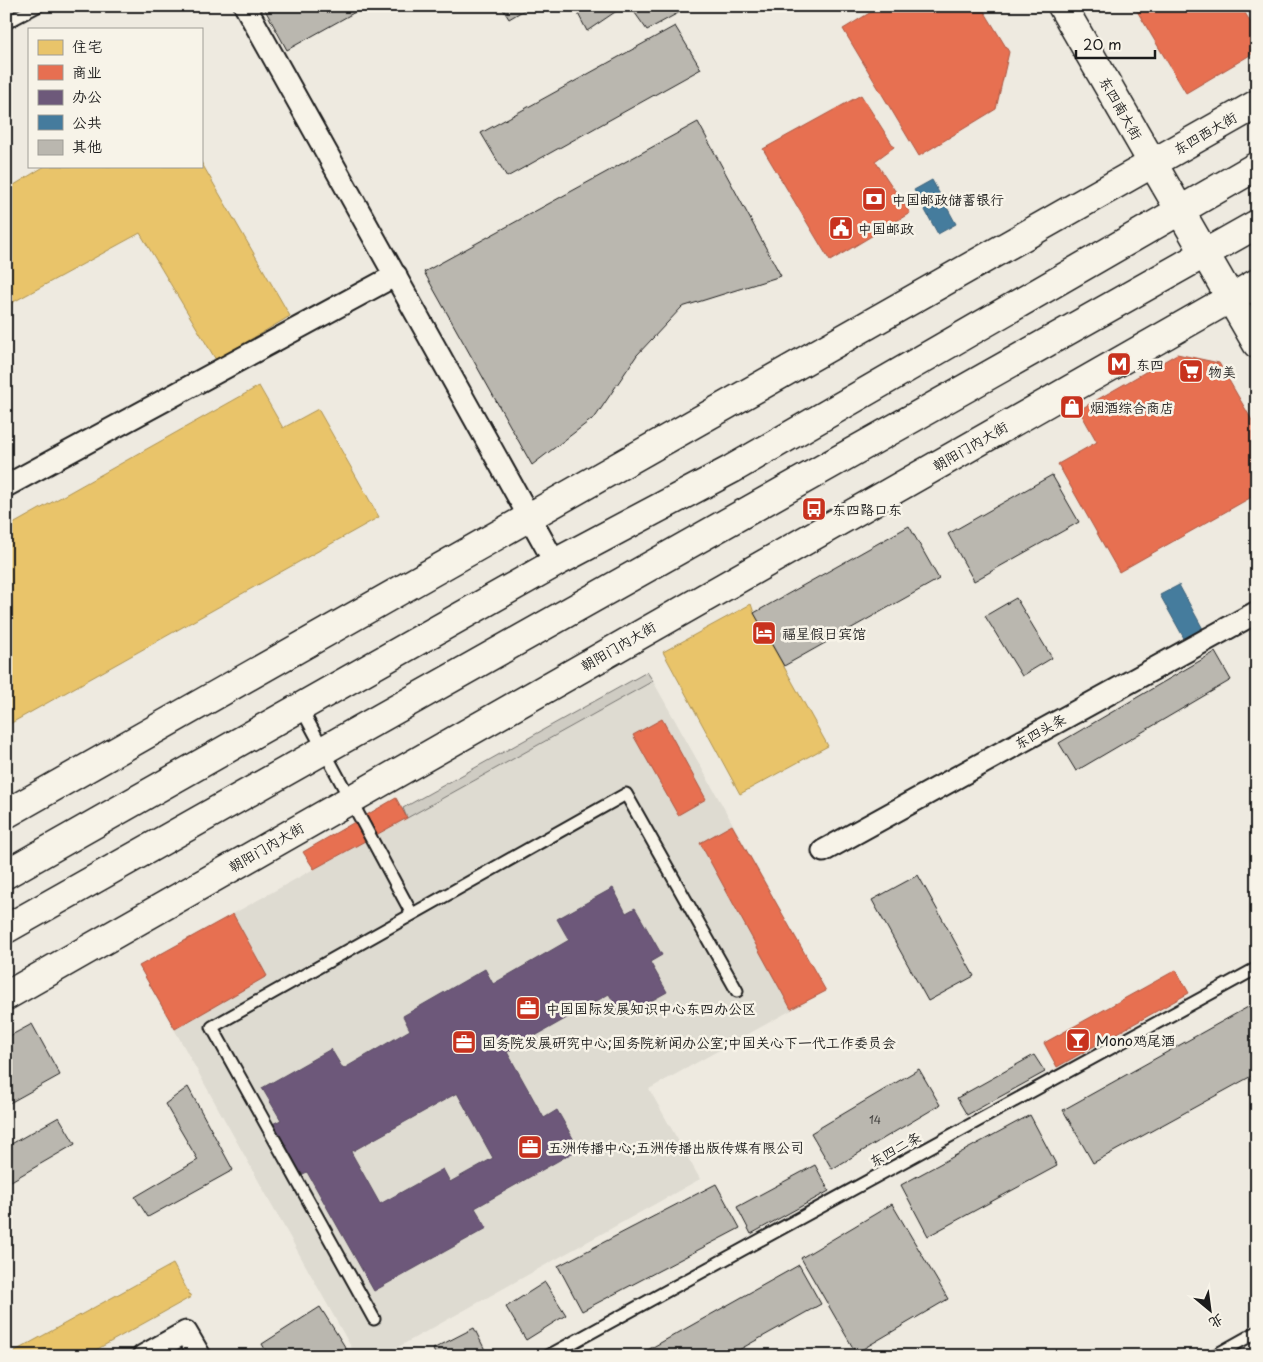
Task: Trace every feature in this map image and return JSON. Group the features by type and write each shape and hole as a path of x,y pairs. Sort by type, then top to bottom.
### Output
{"main road":[{"name":"东四南大街","path":"1062,6 1257,344"},
{"name":"东四西大街","path":"1152,163 1257,104"},
{"path":"6,814 1152,163"},
{"path":"6,874 556,563 740,464 1257,166"},
{"path":"6,929 325,751 1257,224"},
{"path":"1230,298 1257,283"},
{"name":"朝阳门内大街","path":"6,996 350,798 1230,298"}],"street":[{"path":"245,6 556,563"},
{"path":"6,486 396,275"},
{"name":"东四头条","path":"824,851 1257,612"},
{"path":"142,1356 186,1332 200,1356"}],"lane":[{"path":"6,24 38,6"},
{"path":"302,708 412,914"},
{"path":"374,1319 212,1027 626,794 737,991"},
{"name":"东四二条","path":"548,1356 1257,968"},
{"path":"1214,1356 1257,1332"}],"shaded area":[{"path":"647,672 653,681 407,818 403,808"},
{"path":"653,681 826,991 649,1089 700,1179 382,1356 356,1356 139,966"}],"building: 住宅":[{"path":"202,164 290,316 216,360 140,233 6,306 6,190 42,168 202,168"},
{"path":"259,386 283,428 318,409 379,517 6,726 6,528"},
{"path":"751,604 754,613 828,746 740,794 663,652"},
{"path":"173,1264 191,1297 85,1356 6,1356"}],"building: 商业":[{"path":"881,6 981,6 1009,52 996,109 919,156 843,29"},
{"path":"1134,6 1241,6 1257,33 1257,51 1186,93"},
{"path":"861,95 894,147 875,161 910,213 830,261 763,149"},
{"path":"1177,354 1219,363 1257,429 1257,494 1119,572 1058,464 1097,442 1079,410"},
{"path":"662,719 706,799 678,815 633,735"},
{"path":"396,798 407,818 314,869 303,852"},
{"path":"732,825 826,991 791,1009 700,843"},
{"path":"233,914 267,976 175,1029 139,966"},
{"path":"1176,970 1189,993 1057,1067 1044,1043"}],"building: 办公":[{"path":"613,888 626,913 635,908 662,955 650,962 667,992 622,1017 609,994 507,1052 544,1118 557,1110 579,1149 475,1208 487,1228 374,1291 307,1172 299,1176 270,1125 281,1120 262,1088 331,1049 343,1069 410,1030 403,1016 485,969 493,984 569,940 557,919","holes":["457,1093 493,1158 450,1182 443,1169 380,1204 351,1152"]}],"building: 公共":[{"path":"932,180 956,224 938,234 914,190"},
{"path":"1179,585 1203,629 1185,640 1160,595"}],"building: 其他":[{"path":"263,6 366,6 287,50"},
{"path":"501,6 531,6 509,19"},
{"path":"574,6 624,6 587,31"},
{"path":"630,6 676,6 680,12 647,30"},
{"path":"675,26 701,69 507,177 481,133"},
{"path":"698,122 781,276 682,307 637,355 596,416 532,465 424,272"},
{"path":"1052,475 1079,522 974,581 948,534"},
{"path":"909,526 939,579 784,666 754,613"},
{"path":"1016,598 1052,658 1022,676 985,616"},
{"path":"1215,652 1231,680 1076,771 1059,743"},
{"path":"918,875 974,976 928,1001 872,900"},
{"path":"1257,1002 1257,1073 1093,1163 1063,1110"},
{"path":"32,1024 60,1075 6,1105 6,1038"},
{"path":"1034,1055 1045,1072 967,1115 957,1098"},
{"path":"919,1069 940,1105 832,1169 811,1133"},
{"path":"188,1087 233,1170 148,1217 135,1197 198,1160 165,1104"},
{"path":"1030,1115 1057,1166 928,1236 901,1185"},
{"path":"59,1117 75,1144 6,1184 6,1147"},
{"path":"815,1165 829,1191 751,1234 737,1207"},
{"path":"716,1184 740,1228 582,1311 558,1266"},
{"path":"892,1204 948,1299 856,1353 801,1258"},
{"path":"799,1265 821,1304 728,1356 637,1356"},
{"path":"545,1282 566,1315 526,1340 506,1307"},
{"path":"320,1307 347,1350 337,1356 269,1356 262,1344"},
{"path":"474,1328 488,1356 436,1356 433,1349"}],"place":[{"name":"中国邮政储蓄银行","path":"874,199"},
{"name":"中国邮政","path":"841,228"},
{"name":"东四","path":"1119,364"},
{"name":"物美","path":"1191,371"},
{"name":"烟酒综合商店","path":"1072,407"},
{"name":"东四路口东","path":"814,509"},
{"name":"福星假日宾馆","path":"764,633"},
{"name":"中国国际发展知识中心东四办公区","path":"528,1008"},
{"name":"Mono鸡尾酒","path":"1078,1040"},
{"name":"国务院发展研究中心;国务院新闻办公室;中国关心下一代工作委员会","path":"464,1042"},
{"name":"五洲传播中心;五洲传播出版传媒有限公司","path":"530,1147"}]}
